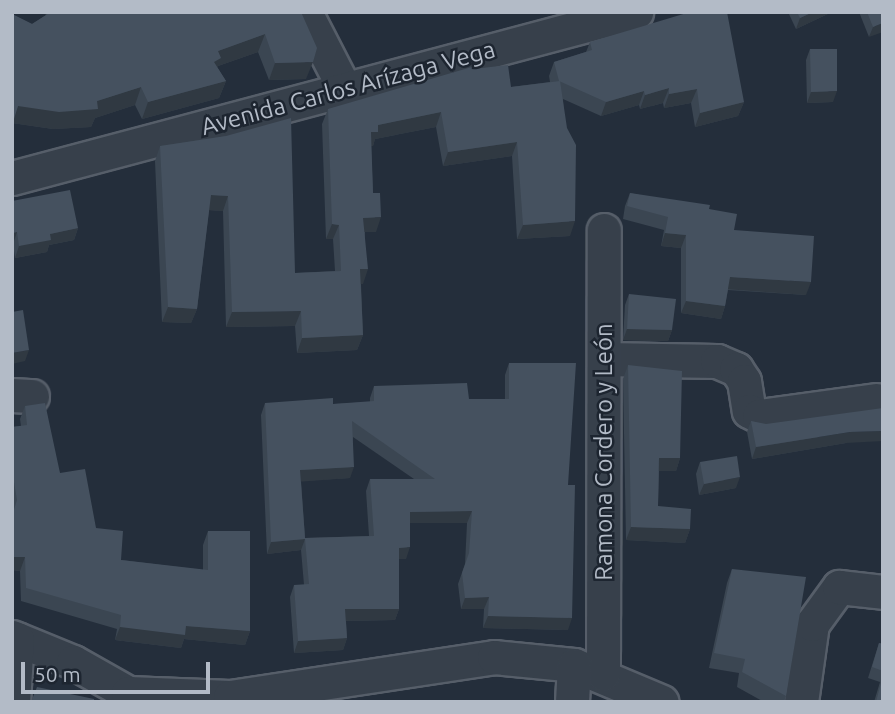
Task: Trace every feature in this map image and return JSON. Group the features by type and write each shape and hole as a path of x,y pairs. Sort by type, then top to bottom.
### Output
{"street":[{"path":"305,12 344,88"},
{"name":"Avenida Carlos Arízaga Vega","path":"12,178 636,12"},
{"name":"Avenida Carlos Arízaga Vega","path":"12,163 60,164"},
{"name":"Ramona Cordero y León","path":"572,702 589,669 604,359 604,230"},
{"path":"604,359 717,361 736,369 744,381 750,411 759,416 876,400"},
{"path":"801,702 811,624 839,587 883,592"},
{"path":"13,702 15,638 73,662 129,697 322,693 494,657 589,669 662,702"}],"building":[{"path":"51,12 301,12 317,48 313,62 275,63 265,34 218,51 221,58 214,62 226,81 148,102 141,87 97,101 98,109 59,112 18,106 14,119 12,14 32,24"},
{"path":"690,12 727,12 744,102 700,113 697,89 669,94 669,88 645,95 644,91 606,102 559,81 554,62 592,50 590,42"},
{"path":"797,12 813,12 800,18"},
{"path":"867,12 883,12 883,23 873,27"},
{"path":"810,49 837,49 837,91 811,92"},
{"path":"482,64 482,68 508,65 511,87 560,81 567,128 576,145 575,221 523,225 517,142 448,152 441,112 378,125 378,132 371,132 373,193 380,193 381,217 363,218 368,269 360,269 363,335 302,338 301,311 232,312 228,196 211,195 197,309 168,307 160,146 226,136 291,118 295,273 341,271 339,225 332,224 328,109"},
{"path":"70,190 78,228 50,234 51,240 19,246 17,232 12,233 12,201"},
{"path":"630,193 710,205 709,209 737,214 734,230 814,236 811,282 730,277 725,306 686,301 686,235 665,233 668,217 627,206"},
{"path":"629,294 676,299 672,330 627,329"},
{"path":"23,310 29,350 12,353 12,312"},
{"path":"509,363 576,363 568,485 575,485 572,618 488,616 489,597 465,598 462,573 469,553 472,511 410,512 410,547 399,548 399,609 345,609 347,638 298,641 294,585 309,584 305,539 271,542 265,403 333,398 333,404 374,401 374,386 467,383 469,399 509,399","holes":["352,421 435,479 370,479 374,536 305,538 300,470 354,467"]},
{"path":"628,365 682,371 680,458 659,458 658,506 691,509 690,529 631,527"},
{"path":"45,403 60,473 85,469 96,528 123,531 121,560 208,570 208,531 250,531 250,631 186,626 185,635 120,627 121,615 26,588 25,557 12,557 12,516 17,500 12,470 12,427 27,425 25,406"},
{"path":"883,408 883,431 850,432 756,447 751,421 766,424"},
{"path":"737,456 740,477 704,484 700,462"},
{"path":"732,569 806,577 786,696 742,672 745,659 714,653"},
{"path":"879,643 883,644 883,671 872,667"},
{"path":"883,675 883,702 876,702"},
{"path":"37,687 94,699 94,702 31,702"}]}
